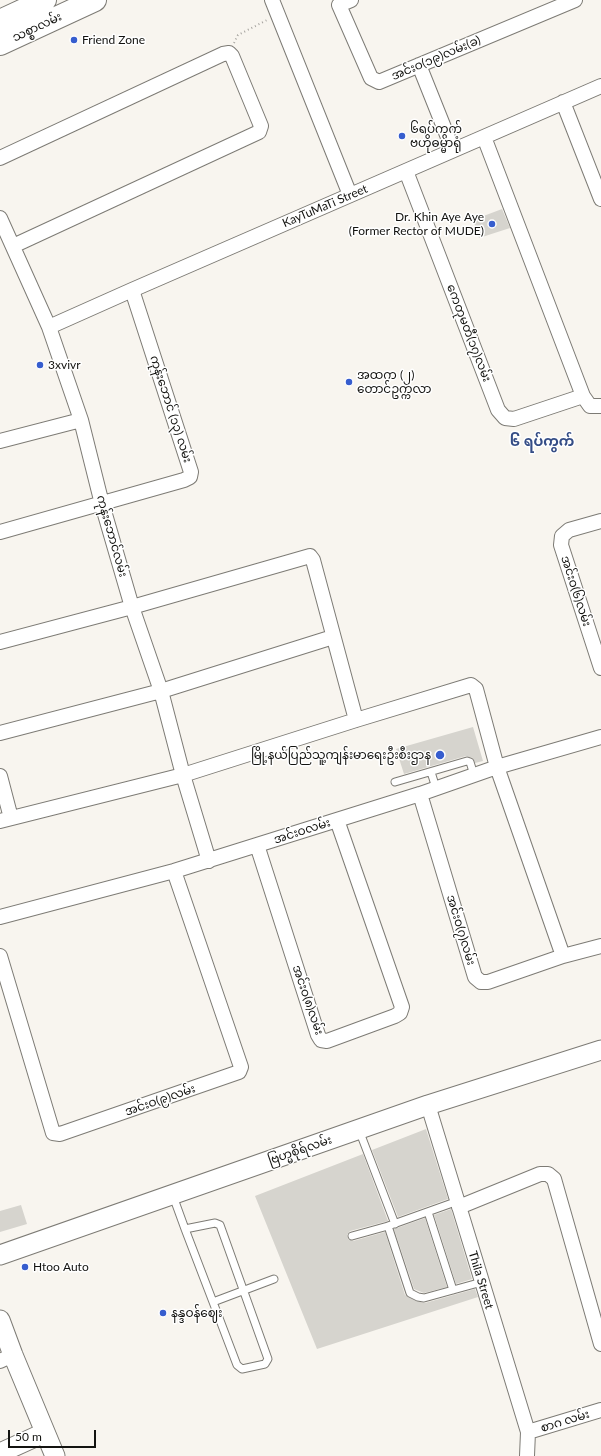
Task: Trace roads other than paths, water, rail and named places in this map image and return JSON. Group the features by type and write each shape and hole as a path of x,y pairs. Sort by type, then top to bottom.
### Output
{"main road":[{"name":"သစ္စာလမ်း","path":"0,21 45,0"},
{"name":"သစ္စာလမ်း","path":"0,44 95,0"},
{"name":"ဗြဟ္မစိုရ်လမ်း","path":"0,1255 428,1105 601,1050"},
{"path":"0,1320 6,1358 55,1456"},
{"path":"0,1453 44,1433"}],"street":[{"path":"272,0 350,195"},
{"name":"အင်းဝ(၁၉)လမ်း(ခ)","path":"345,3 371,78 379,82 575,0"},
{"path":"0,158 216,57 229,53 232,56 261,126 259,132 13,246"},
{"path":"419,65 453,150"},
{"name":"KayTuMaTi Street","path":"49,327 601,86"},
{"path":"563,102 601,199"},
{"path":"484,137 583,396 590,406 601,406"},
{"name":"ကေတုမတီ(၁၇)လမ်း","path":"406,171 498,410 505,418 514,419 583,396"},
{"name":"ကုန်းဘောင်လမ်း","path":"0,218 49,327 80,420 132,608 161,691 208,861"},
{"name":"ကုန်းဘောင် (၁၃) လမ်း","path":"0,532 102,504 190,477 191,472 132,290"},
{"path":"0,441 80,420"},
{"name":"အင်းဝ(၆)လမ်း","path":"601,521 569,530 562,536 561,545 601,668"},
{"path":"0,642 132,608 310,556 313,560 356,720"},
{"path":"0,733 161,691 334,637"},
{"path":"0,776 6,819 183,775 472,685 476,690 497,767 563,956"},
{"name":"အင်းဝလမ်း","path":"0,917 174,872 420,794 497,767 601,736"},
{"name":"အင်းဝ(၇)လမ်း","path":"420,794 475,977 480,982 488,982 563,956 601,946"},
{"name":"အင်းဝ(၈)လမ်း","path":"257,845 318,1035 321,1040 326,1041 395,1016 400,1013 402,1007 337,820"},
{"name":"အင်းဝ(၉)လမ်း","path":"0,956 53,1133 60,1134 240,1072 241,1067 174,872"},
{"name":"Thila Street","path":"428,1105 528,1432 527,1456"},
{"path":"458,1204 540,1174 548,1174 554,1179 601,1344"},
{"name":"စာဂ လမ်း","path":"528,1432 601,1410"}],"lane":[{"path":"395,782 467,761 470,762 474,775"},
{"path":"431,772 436,788"},
{"path":"359,1129 392,1225 410,1292 418,1297 424,1298 482,1282"},
{"path":"172,1194 185,1229 237,1365 242,1369 265,1364 268,1359 220,1225 215,1223 185,1229"},
{"path":"352,1236 458,1204"},
{"path":"428,1212 453,1290"},
{"path":"213,1302 274,1279"}],"place":[{"name":"Friend Zone","path":"74,40"},
{"name":"၆ရပ်ကွက် ဗဟိုဓမ္မာရုံ","path":"402,136"},
{"name":"Dr. Khin Aye Aye (Former Rector of MUDE)","path":"492,224"},
{"name":"3xvivr","path":"40,365"},
{"name":"အထက (၂) တောင်ဥက္ကလာ","path":"349,382"},
{"name":"မြို့နယ်ပြည်သူ့ကျန်းမာရေးဦးစီးဌာန","path":"440,755"},
{"name":"Htoo Auto","path":"25,1267"},
{"name":"နန္ဒဝန်ဈေး","path":"163,1313"}],"district":[{"name":"၆ ရပ်ကွက်","path":"542,441"}]}
